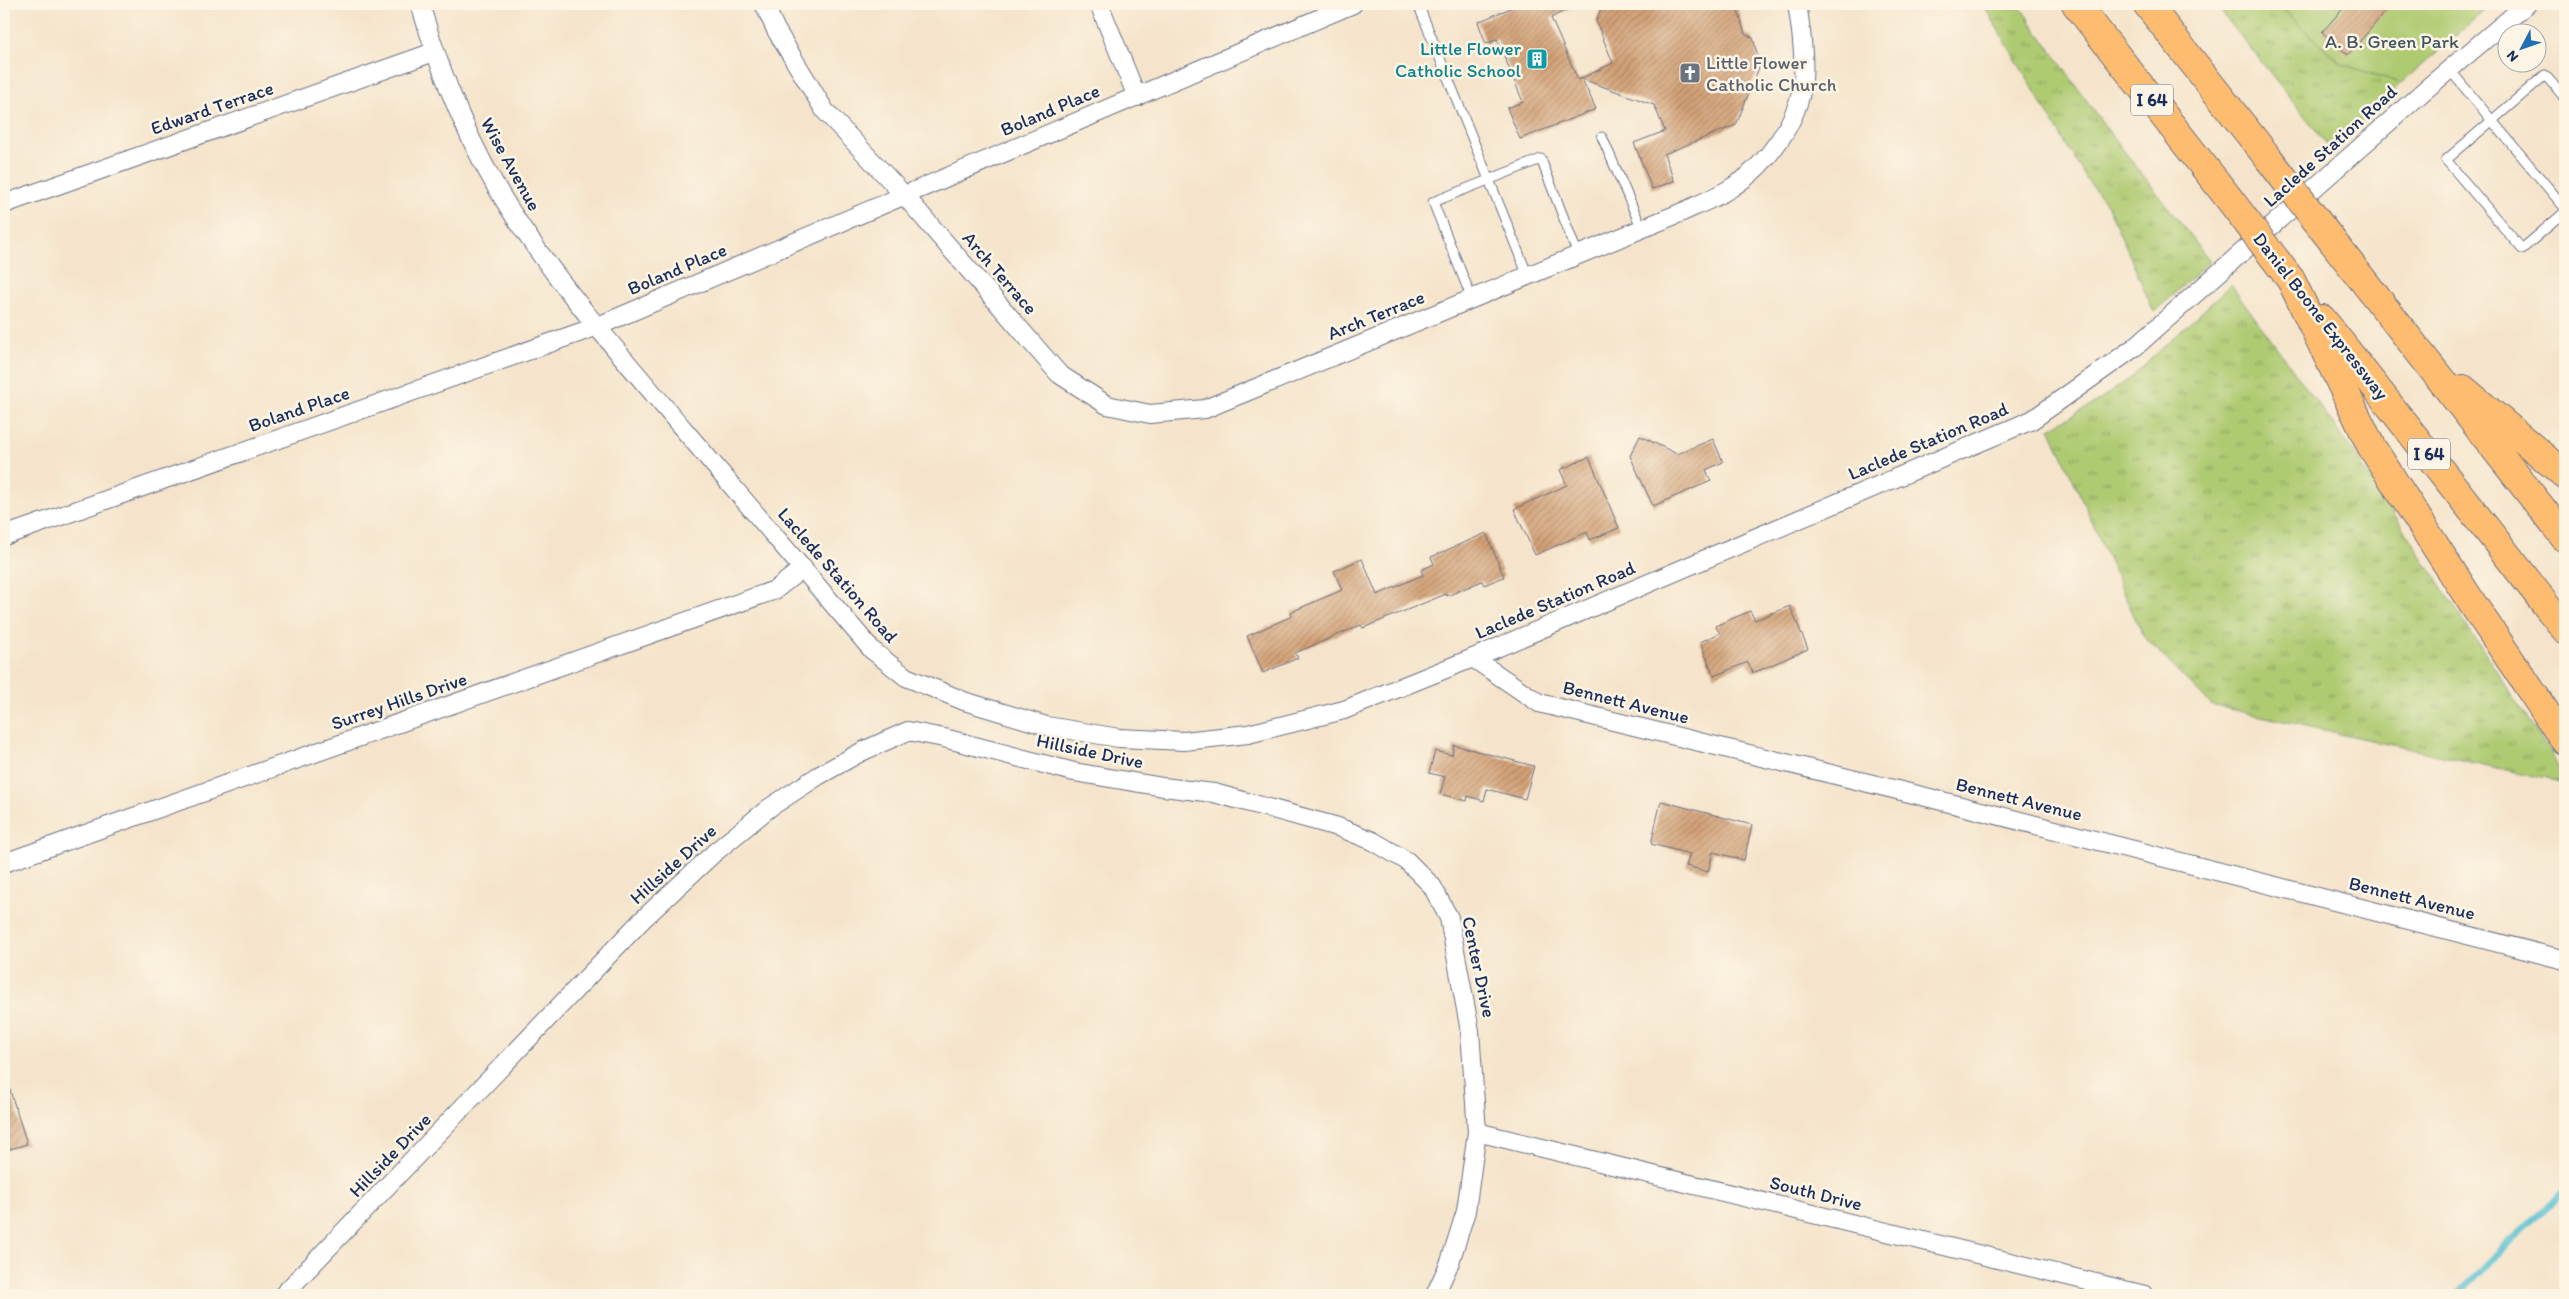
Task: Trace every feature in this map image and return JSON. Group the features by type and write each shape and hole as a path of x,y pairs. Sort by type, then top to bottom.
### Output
{"highway":[{"name":"Daniel Boone Expressway","path":"2076,4 2565,629"},
{"path":"2147,4 2565,538"},
{"path":"2291,280 2371,446 2479,614 2565,741"},
{"path":"2420,352 2565,475"}],"street":[{"name":"Wise Avenue","path":"420,4 434,52 473,144 509,208 549,266 598,326"},
{"name":"Arch Terrace","path":"764,4 776,30 825,111 904,195 1059,374 1107,405 1150,414 1205,409 1642,229 1734,186 1766,158 1793,117 1803,80 1801,28 1797,4"},
{"path":"1099,4 1137,97"},
{"name":"Boland Place","path":"4,536 598,326 1353,4"},
{"name":"Laclede Station Road","path":"598,326 872,650 906,677 964,701 1047,726 1119,738 1184,742 1248,734 1344,710 1473,658 2032,420 2135,346 2449,69 2527,4"},
{"name":"Edward Terrace","path":"4,204 434,52"},
{"name":"Surrey Hills Drive","path":"4,863 776,590 803,568"},
{"name":"Bennett Avenue","path":"1473,658 1539,702 1935,800 2565,960"},
{"name":"Hillside Drive","path":"284,1295 656,907 714,853 769,808 818,776 861,752 908,731 944,738 1074,772 1214,793"},
{"name":"Center Drive","path":"1214,793 1338,827 1373,841 1407,861 1432,886 1449,918 1470,1031 1477,1132 1466,1211 1450,1262 1435,1295"},
{"name":"South Drive","path":"1477,1132 2145,1295"}],"lane":[{"path":"1418,4 1528,276"},
{"path":"2449,69 2565,208"},
{"path":"2565,98 2545,75 2493,122 2446,160 2522,249 2565,212"},
{"path":"1602,137 1642,229"},
{"path":"1472,299 1433,202 1541,160 1578,255"}],"green space":[{"path":"1983,4 2018,4 2107,129 2210,261 2154,312 2108,206 2087,180"},
{"path":"2215,4 2277,4 2342,64 2401,83 2359,124 2335,154"},
{"name":"A. B. Green Park","path":"2277,4 2492,4 2401,83 2342,64"},
{"path":"2231,285 2354,453 2565,776 2565,783 2211,705 2143,636 2050,428 2094,404 2129,379"}],"building":[{"path":"1520,4 1577,4 1551,18 1578,80 1613,63 1596,21 1603,4 1736,4 1745,34 1753,38 1760,65 1736,125 1664,154 1674,181 1652,189 1634,143 1665,131 1654,105 1582,79 1596,109 1520,139 1507,108 1523,102 1497,39 1486,44 1478,22"},
{"path":"2347,4 2392,4 2348,55 2322,32"},
{"path":"1640,436 1677,454 1713,439 1723,462 1706,470 1711,481 1653,506 1630,456"},
{"path":"1589,457 1619,528 1590,540 1587,532 1535,555 1514,509 1567,485 1560,470"},
{"path":"1486,533 1504,577 1484,585 1482,581 1447,596 1446,594 1363,628 1361,625 1295,653 1298,658 1263,673 1247,636 1292,616 1291,612 1342,590 1334,571 1362,559 1377,595 1423,575 1421,570 1434,564 1431,557"},
{"path":"1790,606 1808,649 1753,673 1748,662 1714,676 1700,642 1720,633 1715,626 1750,611 1755,620"},
{"path":"1454,745 1534,766 1525,799 1487,789 1484,801 1468,796 1467,801 1440,794 1445,777 1429,773 1435,751 1452,755"},
{"path":"1661,801 1752,825 1744,860 1713,852 1708,872 1686,866 1690,854 1651,844"},
{"path":"4,1084 8,1084 27,1144 4,1151"}],"waterway":[{"path":"2457,1295 2512,1239 2565,1191"}],"place":[{"name":"Little Flower Catholic School","path":"1537,59"},
{"name":"Little Flower Catholic Church","path":"1690,73"}]}
